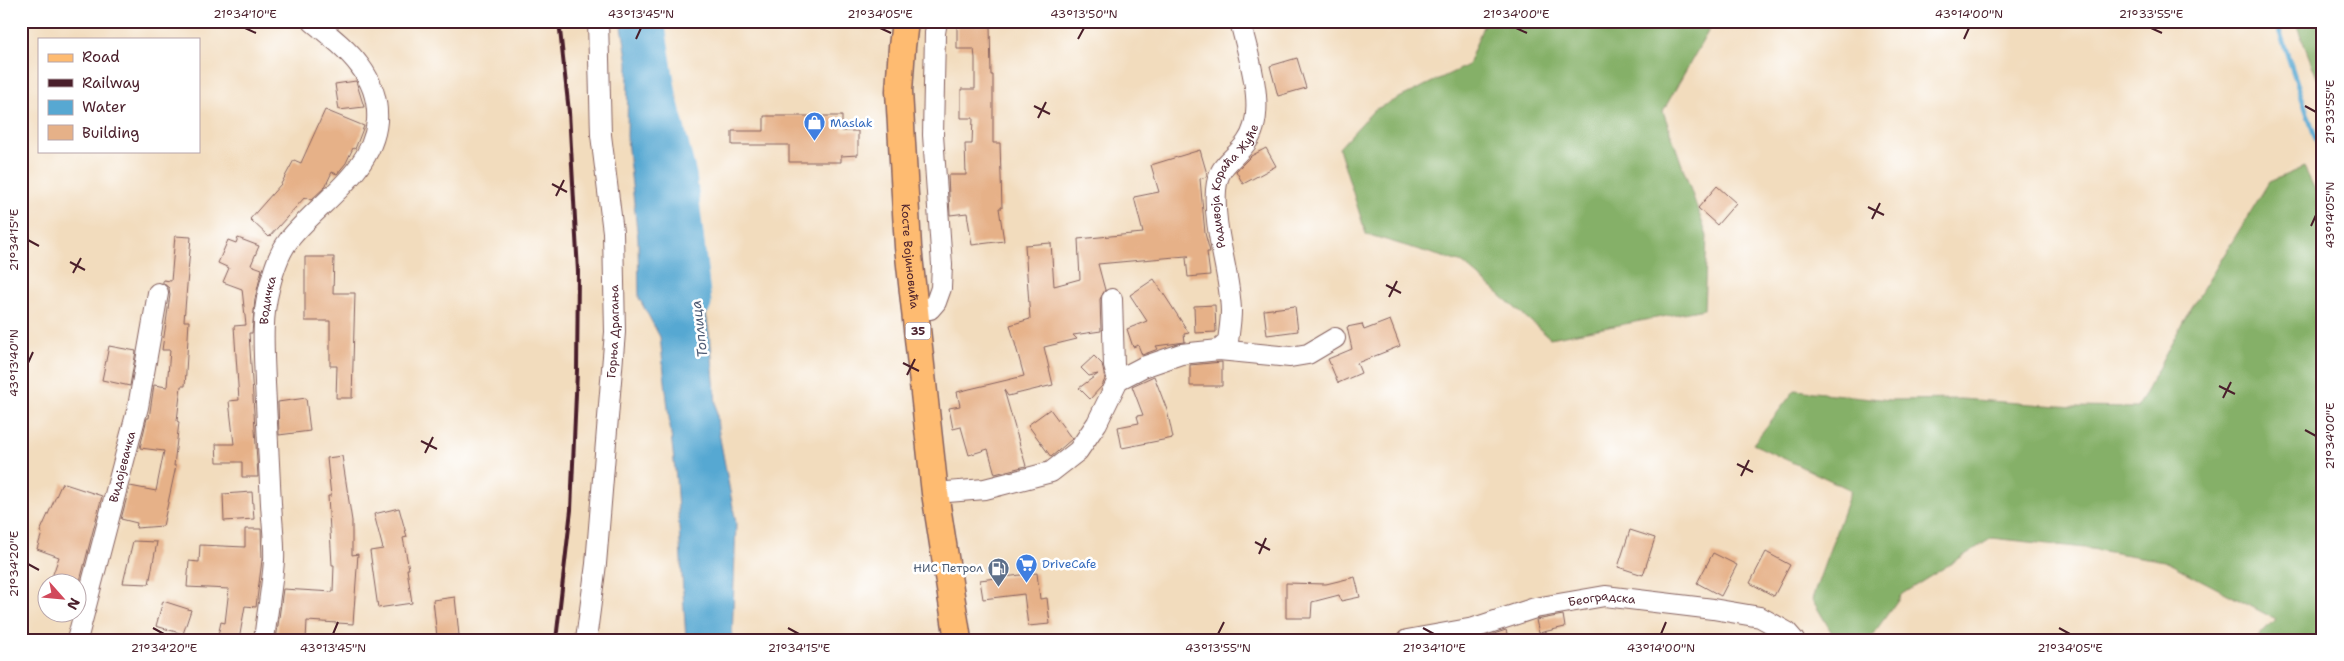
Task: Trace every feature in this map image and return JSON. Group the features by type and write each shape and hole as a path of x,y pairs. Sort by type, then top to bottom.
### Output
{"main road":[{"name":"Косте Војиновића","path":"906,21 900,68 900,116 908,248 935,493 958,640"}],"street":[{"name":"Водичка","path":"264,640 274,560 263,347 264,311 269,288 280,253 289,240 347,180 366,155 374,138 377,121 375,95 367,74 342,45 312,21"},
{"name":"Горња Драгања","path":"586,640 596,564 615,332 613,232 601,134 598,21"},
{"path":"915,310 930,309 936,302 941,288 942,265 933,135 935,33 937,21"},
{"name":"Радивоја Кораћа Жуће","path":"1219,350 1228,342 1231,311 1218,227 1217,177 1222,166 1246,143 1255,125 1256,98 1240,21"},
{"name":"Видојевачка","path":"77,640 138,407 158,294"},
{"path":"1112,299 1114,366 1118,380"},
{"path":"935,493 984,490 1051,472 1078,451 1097,423 1118,380 1142,367 1181,354 1219,350 1290,357 1308,354 1335,338"},
{"name":"Београдска","path":"1407,640 1474,628 1535,608 1605,596 1760,617 1787,632 1794,640"}],"green space":[{"path":"1485,21 1714,21 1663,111 1707,236 1704,309 1550,338 1463,263 1366,234 1339,148 1374,110 1468,65"},
{"path":"2295,21 2323,21 2323,93"},
{"path":"2304,167 2323,206 2323,640 2255,640 2275,619 2165,561 2085,548 1992,538 1902,594 1869,640 1836,640 1812,599 1851,490 1753,444 1795,390 1890,400 1961,399 2074,407 2137,408 2184,320 2269,182"}],"water":[{"path":"621,21 658,21 665,58 678,100 668,136 673,184 686,247 702,289 711,345 718,428 736,523 732,640 686,640 676,479 660,337 639,298 638,239 627,140 628,63"}],"building":[{"path":"990,25 991,75 993,75 993,143 1000,143 1002,208 999,208 1004,241 972,245 967,213 950,215 948,175 966,175 965,144 972,144 973,118 961,118 961,89 975,89 974,49 957,49 957,26"},
{"path":"1297,58 1306,88 1278,96 1270,66"},
{"path":"356,81 364,107 339,110 335,84"},
{"path":"325,110 364,126 355,149 353,148 346,163 337,174 332,172 325,187 311,200 305,197 269,237 250,219 281,184 294,160 301,163"},
{"path":"764,116 842,116 842,131 858,131 858,155 841,156 841,162 789,162 789,145 732,145 732,131 764,131"},
{"path":"1266,148 1276,166 1243,184 1236,171 1251,156"},
{"path":"1200,150 1207,174 1206,177 1200,179 1205,233 1210,252 1207,252 1210,275 1188,277 1186,258 1189,256 1098,264 1105,290 1100,299 1101,331 1073,335 1077,339 1044,347 1053,385 1008,396 1004,390 1026,466 995,474 988,449 969,455 961,427 953,429 949,408 960,406 957,392 1024,376 1010,325 1030,319 1025,245 1051,243 1054,286 1080,279 1078,239 1143,233 1134,197 1159,192 1151,165"},
{"path":"1717,186 1736,203 1717,225 1698,208"},
{"path":"175,236 191,237 184,321 189,321 186,372 185,386 181,386 177,421 179,422 174,466 176,466 163,526 136,528 137,523 121,519 130,486 156,491 164,451 140,448 147,418 149,418 154,385 167,387 170,350 162,350 170,295 169,288 163,283 163,280 171,281"},
{"path":"238,238 259,246 251,265 262,269 255,299 252,333 249,333 258,477 242,477 242,462 217,462 216,444 234,444 229,401 239,400 234,326 246,325 242,289 223,282 229,268 218,263 228,240 236,243"},
{"path":"305,257 334,257 333,293 355,293 352,398 336,398 337,366 330,366 330,321 305,321"},
{"path":"1154,279 1189,333 1184,334 1185,342 1156,346 1158,349 1142,355 1138,345 1133,347 1127,329 1147,321 1130,295"},
{"path":"1215,305 1216,332 1195,333 1194,306"},
{"path":"1295,306 1298,331 1267,335 1264,310"},
{"path":"1390,320 1400,346 1357,363 1361,373 1338,383 1328,359 1352,349 1347,327 1362,324 1364,330"},
{"path":"109,346 136,351 130,386 102,380"},
{"path":"1094,356 1102,364 1105,379 1102,386 1090,399 1079,388 1098,374 1089,376 1081,368"},
{"path":"1222,362 1222,386 1190,386 1190,365"},
{"path":"1154,376 1167,410 1173,438 1122,448 1118,427 1139,423 1137,416 1143,415 1132,386"},
{"path":"306,398 310,431 279,435 278,402"},
{"path":"1050,409 1072,439 1051,457 1028,425"},
{"path":"342,456 352,521 352,555 358,554 353,624 307,621 306,640 276,640 283,589 333,592 334,565 332,565 328,496 331,496 327,458"},
{"path":"62,483 102,496 82,574 53,574 59,557 37,549 42,533 40,532"},
{"path":"252,492 254,519 224,521 223,494"},
{"path":"399,508 407,537 403,538 409,569 407,569 412,603 378,608 370,551 383,549 374,514"},
{"path":"245,529 261,529 262,560 256,607 245,606 239,640 217,640 221,622 225,623 229,589 187,587 189,561 199,562 200,545 245,547"},
{"path":"1630,530 1655,538 1643,575 1618,567"},
{"path":"133,541 157,542 149,584 123,583"},
{"path":"1766,552 1790,565 1774,596 1750,583"},
{"path":"1713,553 1737,565 1721,596 1697,583"},
{"path":"1037,573 1040,599 1047,598 1050,624 1028,626 1024,594 983,599 980,580"},
{"path":"1355,577 1360,597 1341,601 1339,595 1312,602 1311,618 1286,618 1286,583 1326,584"},
{"path":"455,597 459,635 437,637 433,600"},
{"path":"163,601 191,610 183,634 156,626"},
{"path":"1563,615 1565,627 1539,633 1536,620"},
{"path":"1506,630 1508,637 1498,640 1476,640"}],"waterway":[{"name":"Топлица","path":"649,21 662,100 681,175 696,303"},
{"path":"2276,21 2323,160"}],"railway":[{"path":"556,640 571,510 577,371 578,272 569,112 559,21"}],"place":[{"name":"Maslak","path":"814,142"},
{"name":"DriveCafe","path":"1026,583"},
{"name":"НИС Петрол","path":"999,587"}]}
